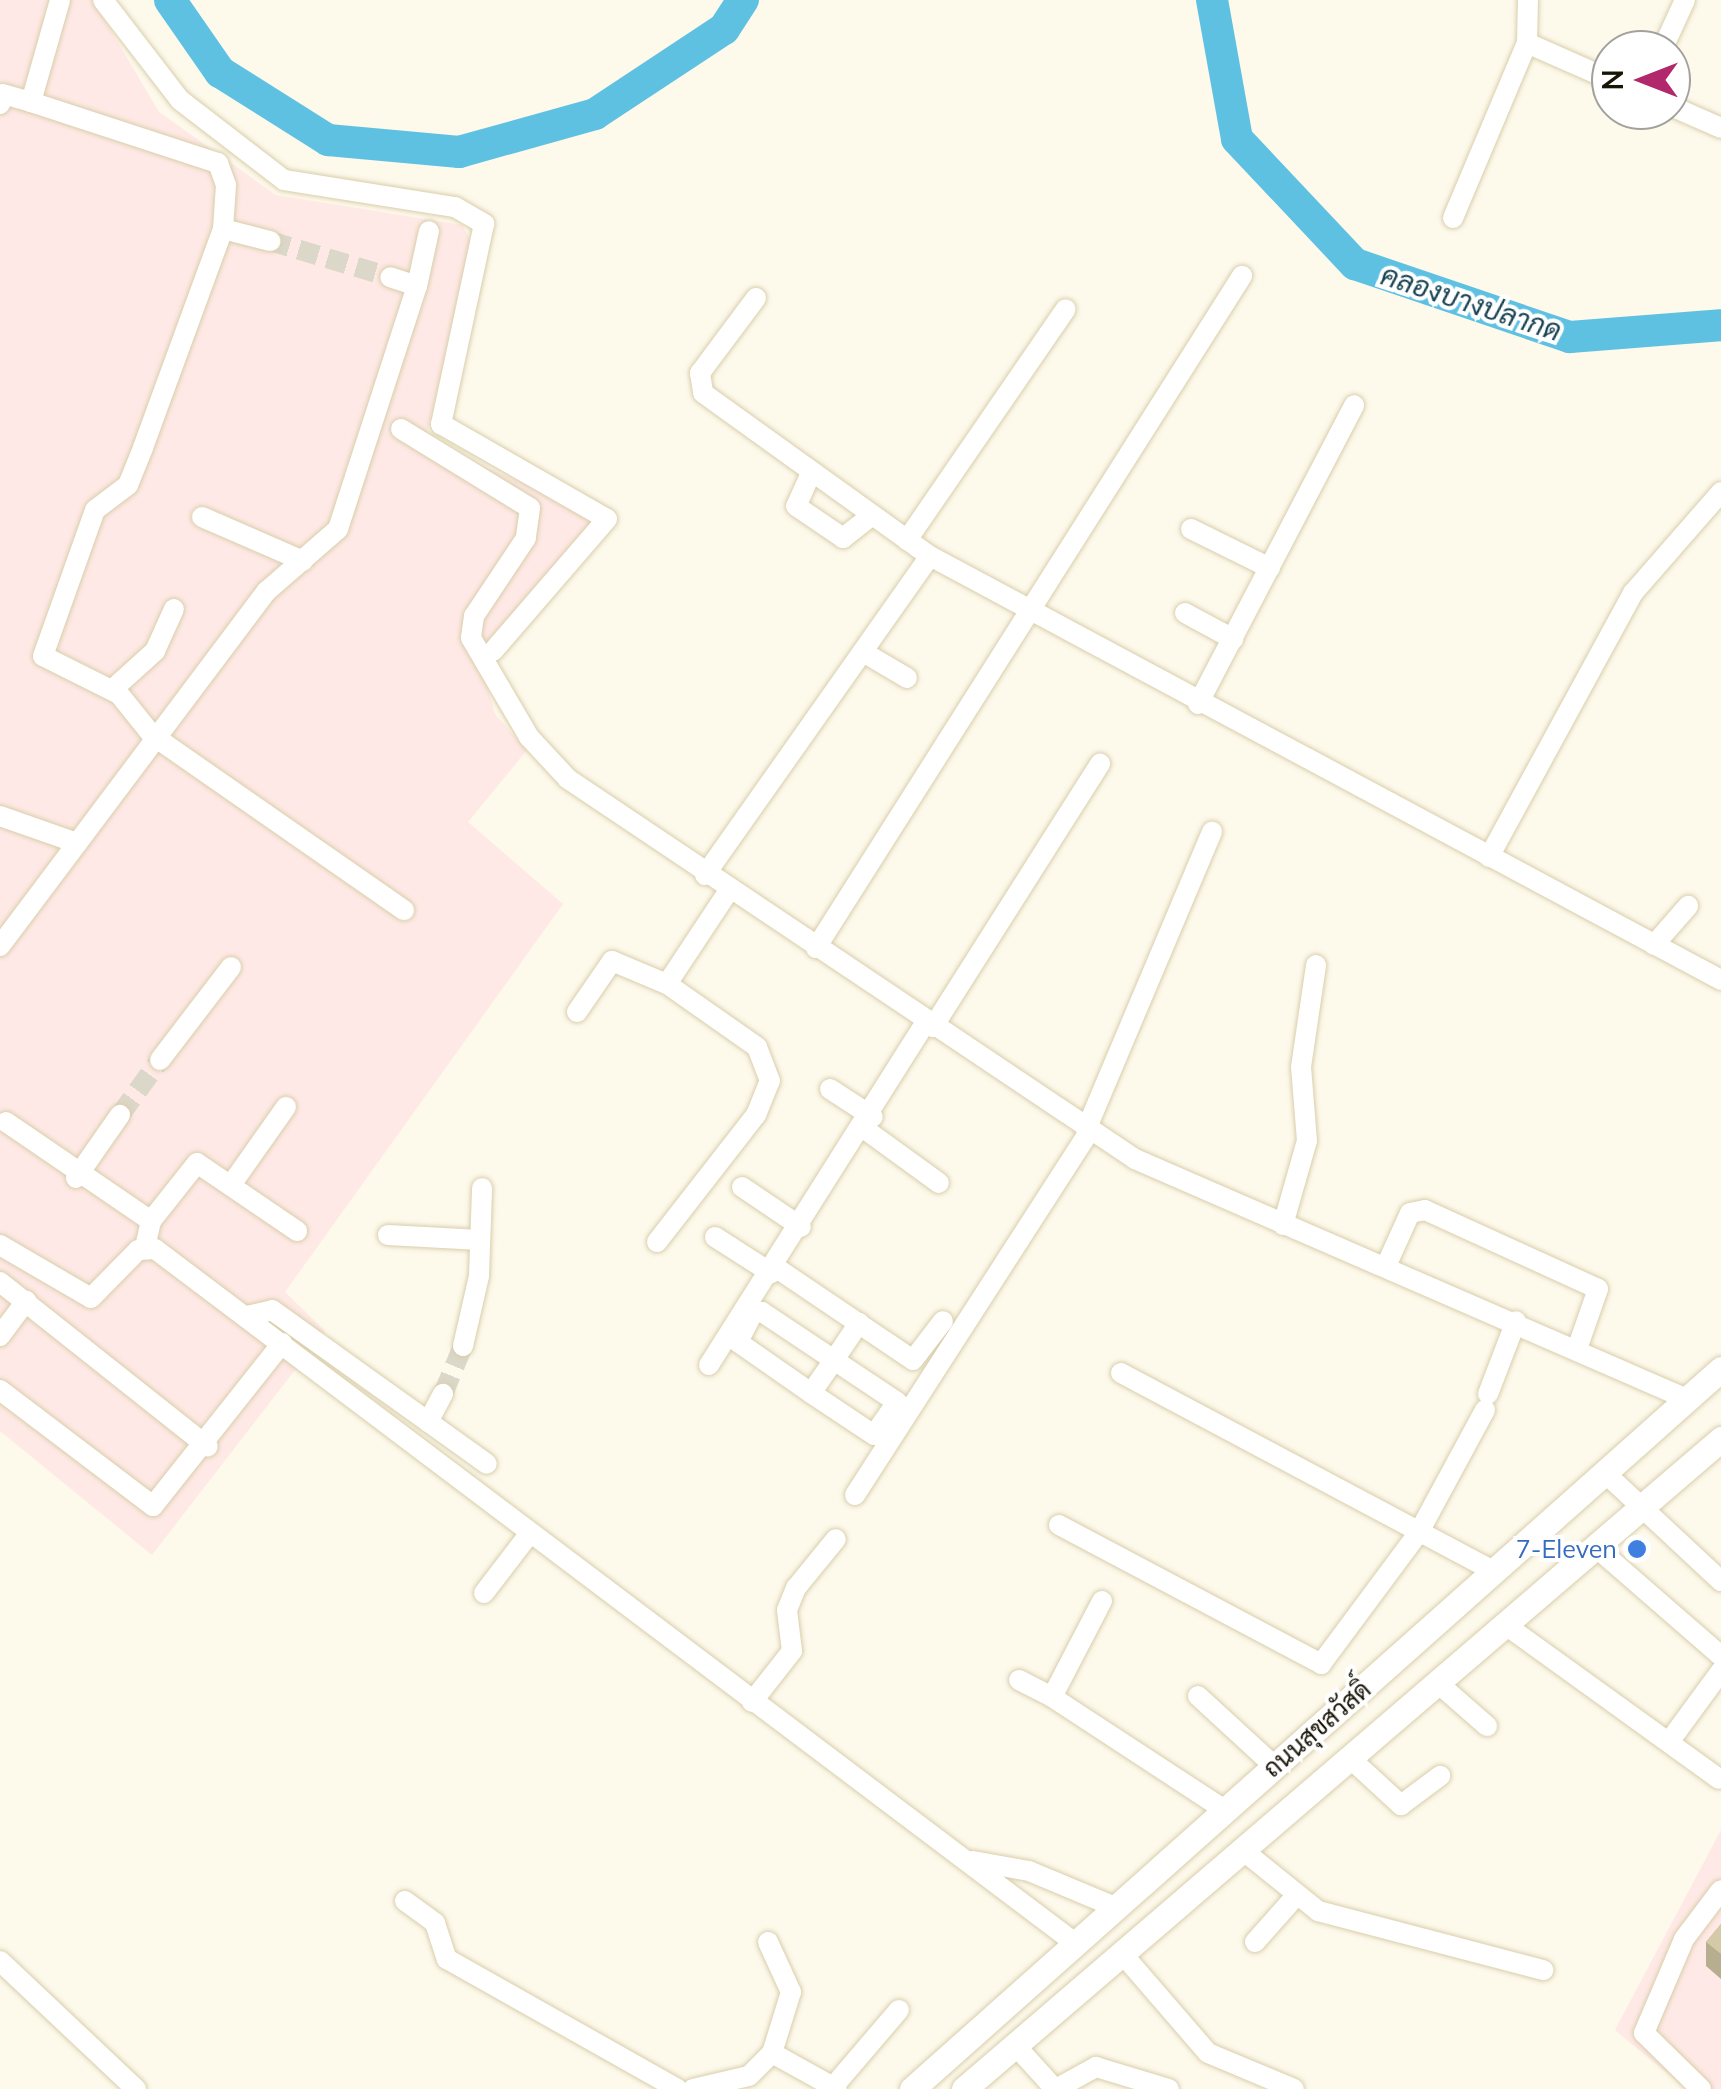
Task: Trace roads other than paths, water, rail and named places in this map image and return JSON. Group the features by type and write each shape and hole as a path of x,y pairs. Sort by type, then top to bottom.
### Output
{"main road":[{"name":"ถนนสุขสวัสดิ์","path":"912,2089 1721,1369"},
{"name":"ถนนสุขสวัสดิ์","path":"964,2089 1014,2044 1126,1958 1721,1439"}],"street":[{"path":"30,102 60,0"},
{"path":"103,0 180,100 267,170 304,186 455,207 484,224 441,424 608,519 492,651"},
{"path":"1452,218 1527,44 1528,0"},
{"path":"1671,30 1685,0"},
{"path":"1527,44 1591,71"},
{"path":"1,97 30,102 218,163 223,230 128,485 95,510 44,648 48,662 113,689 152,735 404,910"},
{"path":"1691,115 1721,128"},
{"path":"223,230 270,241"},
{"path":"0,946 152,735 267,591 338,529 417,286 429,231"},
{"path":"816,948 1036,612 1242,276"},
{"path":"390,277 417,286"},
{"path":"756,298 699,384 811,473 930,556 1198,704 1721,980"},
{"path":"908,540 1066,309"},
{"path":"1198,704 1354,405"},
{"path":"402,429 530,508 526,538 470,627 483,669 528,737 568,779 728,892 1087,1131 1283,1225 1578,1346 1687,1399"},
{"path":"811,473 796,506 843,538 872,516"},
{"path":"1489,857 1632,593 1721,492"},
{"path":"202,516 304,562"},
{"path":"1191,529 1270,568"},
{"path":"705,875 930,556"},
{"path":"113,689 156,651 174,609"},
{"path":"1184,613 1232,639"},
{"path":"863,652 906,678"},
{"path":"709,1365 1100,764"},
{"path":"0,816 77,843"},
{"path":"855,1494 1087,1131 1212,832"},
{"path":"667,984 728,892"},
{"path":"1654,944 1688,906"},
{"path":"576,1012 612,961 667,984 758,1048 770,1082 756,1115 657,1242"},
{"path":"1283,1225 1307,1141 1301,1068 1316,965"},
{"path":"160,1060 231,967"},
{"path":"830,1089 939,1183"},
{"path":"234,1182 286,1107"},
{"path":"76,1178 120,1115"},
{"path":"6,1122 76,1178 150,1221"},
{"path":"0,1245 91,1298 145,1247 150,1221 197,1163 234,1182 297,1230"},
{"path":"742,1187 802,1227"},
{"path":"462,1346 480,1240 482,1188"},
{"path":"1386,1266 1410,1213 1425,1210 1598,1290 1578,1346"},
{"path":"388,1235 480,1240"},
{"path":"715,1237 913,1360 943,1321"},
{"path":"145,1247 248,1316 669,1641 971,1861 1075,1944"},
{"path":"0,1282 208,1447"},
{"path":"0,1336 26,1302"},
{"path":"248,1316 272,1310 487,1464"},
{"path":"753,1313 897,1402 879,1434 811,1393 738,1342 753,1313"},
{"path":"1059,1525 1312,1664 1327,1660 1419,1532 1486,1402 1516,1320"},
{"path":"811,1393 858,1323"},
{"path":"0,1390 144,1504 161,1502 208,1447 282,1343"},
{"path":"1121,1372 1496,1572"},
{"path":"428,1422 443,1394"},
{"path":"391,1427 406,1407"},
{"path":"1604,1472 1721,1582"},
{"path":"484,1594 530,1533"},
{"path":"752,1702 788,1660 792,1641 787,1610 836,1539"},
{"path":"1598,1548 1721,1656"},
{"path":"1052,1698 1102,1600"},
{"path":"1507,1626 1719,1779"},
{"path":"1669,1742 1721,1672"},
{"path":"1019,1680 1225,1810"},
{"path":"1440,1684 1487,1726"},
{"path":"1198,1696 1274,1766"},
{"path":"1352,1760 1401,1805 1440,1776"},
{"path":"1245,1852 1295,1897 1386,1933 1543,1970"},
{"path":"971,1861 1030,1871 1115,1907"},
{"path":"1701,2089 1644,2033 1684,1939 1721,1890"},
{"path":"1255,1942 1295,1897"},
{"path":"405,1901 435,1924 447,1959 678,2089"},
{"path":"693,2089 749,2076 772,2053 791,1992 768,1942"},
{"path":"1126,1958 1208,2053 1294,2089"},
{"path":"0,1961 136,2089"},
{"path":"772,2053 836,2088 898,2010"},
{"path":"1014,2044 1056,2089 1096,2067 1160,2079 1169,2089"}],"waterway":[{"name":"คลองบางปลากด","path":"170,0 220,72 328,140 459,152 595,114 724,29 743,0"},
{"name":"คลองบางปลากด","path":"1212,0 1237,139 1355,264 1570,337 1721,325"}],"tunnel":[{"path":"270,241 390,277"},
{"path":"120,1115 160,1060"},
{"path":"443,1394 463,1346"}],"place":[{"name":"7-Eleven","path":"1637,1549"}]}
